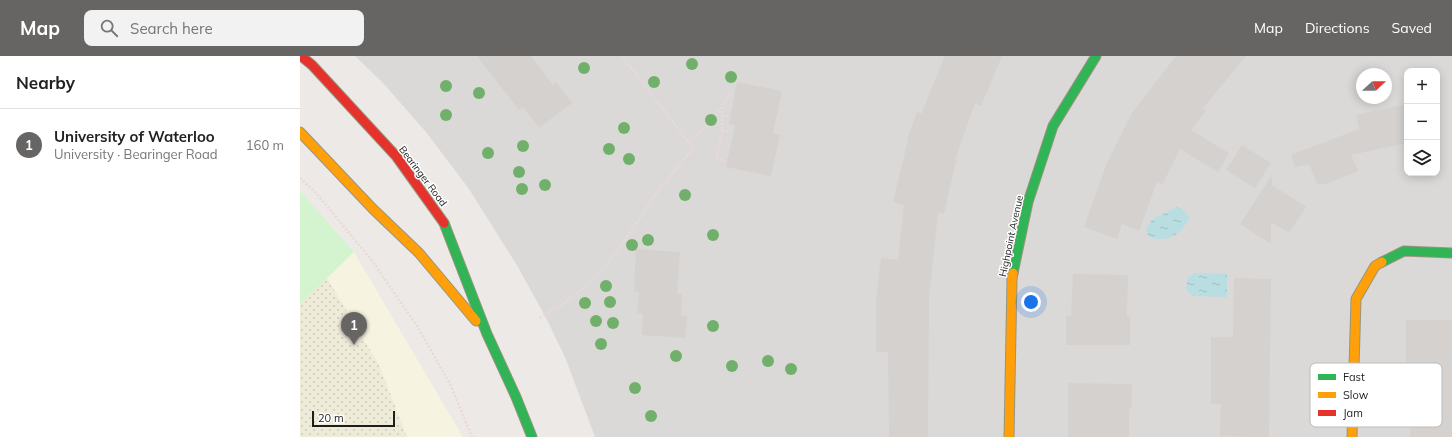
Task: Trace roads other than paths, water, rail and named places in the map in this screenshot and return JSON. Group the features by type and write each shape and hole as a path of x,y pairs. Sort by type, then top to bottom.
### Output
{"street":[{"name":"Bearinger Road","path":"302,56 396,156 444,222 487,334 516,397 532,437"},
{"name":"Highpoint Avenue","path":"1009,437 1012,279 1028,202 1053,126 1096,56"},
{"name":"Bearinger Road","path":"300,132 373,209 419,253 487,334"},
{"path":"1354,363 1356,299 1375,266 1404,251 1452,253"},
{"path":"1352,427 1352,437"}],"water":[{"path":"1176,207 1182,209 1189,217 1181,230 1173,236 1163,239 1155,239 1148,236 1146,229 1152,220"},
{"path":"1194,273 1227,274 1227,297 1192,296 1186,289 1188,278"}],"place":[{"name":"University of Waterloo","path":"354,345"}]}
